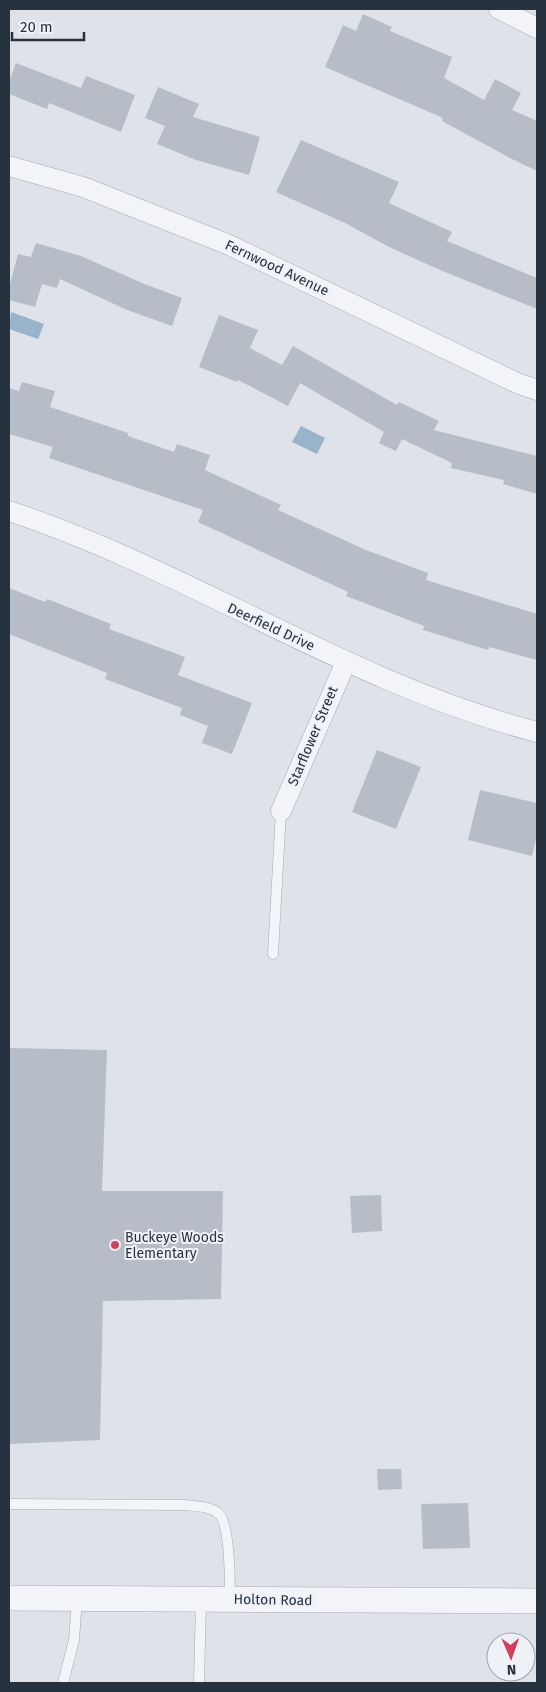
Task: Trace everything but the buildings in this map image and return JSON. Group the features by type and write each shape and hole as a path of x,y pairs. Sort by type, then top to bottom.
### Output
{"street":[{"path":"499,9 537,28"},
{"name":"Fernwood Avenue","path":"9,166 83,187 227,244 517,384 537,390"},
{"name":"Deerfield Drive","path":"9,511 140,563 272,628 416,694 537,732"},
{"name":"Starflower Street","path":"281,810 346,662"},
{"name":"Holton Road","path":"9,1598 537,1602"}],"lane":[{"path":"273,954 281,810"},
{"path":"9,1504 184,1505 210,1508 220,1514 223,1520 230,1558 230,1599"},
{"path":"63,1683 74,1640 77,1599"},
{"path":"199,1683 202,1599"}],"water":[{"path":"11,312 44,324 38,339 9,329"},
{"path":"301,426 325,438 317,454 292,442"}],"place":[{"name":"Buckeye Woods Elementary","path":"115,1245"}]}
